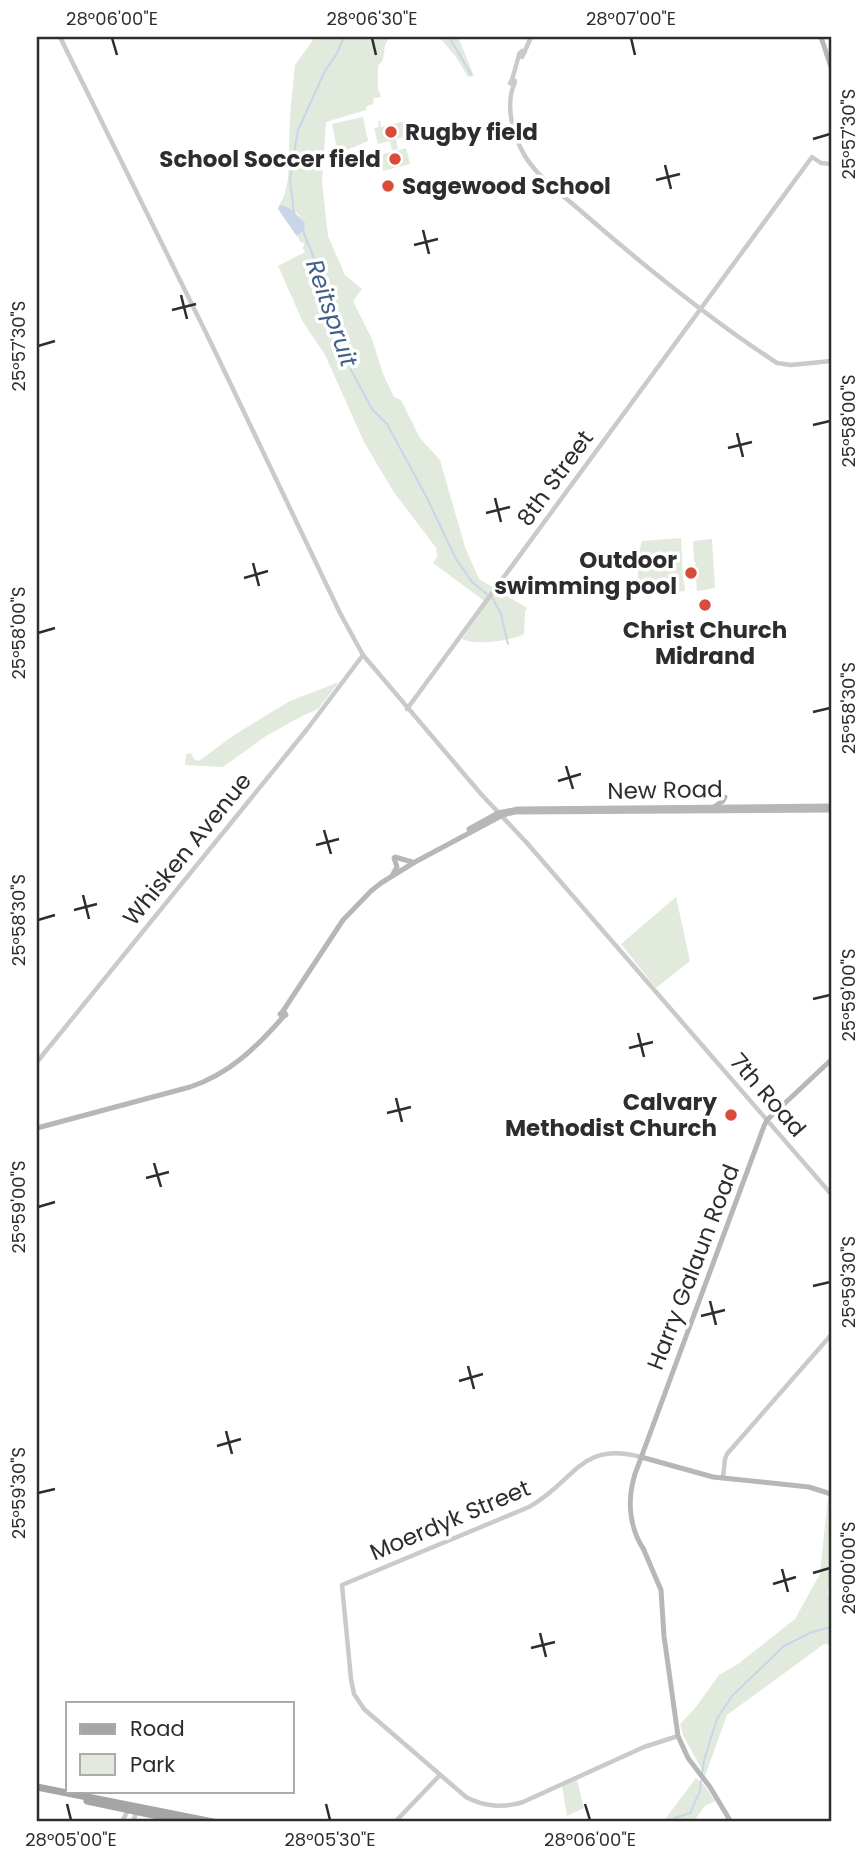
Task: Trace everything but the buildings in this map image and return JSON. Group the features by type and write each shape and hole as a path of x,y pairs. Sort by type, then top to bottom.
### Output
{"main road":[{"path":"821,37 831,65"},
{"path":"712,807 726,797 738,806"},
{"path":"807,803 814,810"},
{"name":"New Road","path":"501,814 727,812 738,806 799,806 807,803 831,808"},
{"path":"694,807 722,809 727,812 731,809 764,811"},
{"name":"New Road","path":"501,814 518,808 712,807 730,814 744,811 831,808"},
{"path":"556,808 586,812"},
{"path":"509,822 509,817 514,813"},
{"path":"37,1128 183,1089 210,1077 239,1059 263,1038 283,1014 338,929 354,907 374,888 501,814"},
{"path":"374,888 427,855"},
{"path":"391,876 397,868 394,858 415,862"},
{"name":"Harry Galaun Road","path":"733,1822 720,1798 685,1753 678,1736 664,1636 662,1594 634,1529 631,1490 767,1120 831,1059"},
{"path":"641,1457 723,1478 809,1487 831,1494"},
{"path":"37,1789 117,1808 213,1822"},
{"path":"37,1789 186,1822"},
{"path":"117,1808 123,1821"},
{"path":"133,1822 135,1809"},
{"path":"178,1815 200,1822"}],"street":[{"path":"60,37 309,547"},
{"path":"531,37 513,82 510,110 514,131 531,166 700,311 781,365 831,361"},
{"name":"8th Street","path":"407,707 811,157 821,163 831,164"},
{"path":"652,271 700,311"},
{"path":"282,489 298,518 309,547"},
{"path":"291,522 299,526"},
{"name":"7th Road","path":"309,547 363,655 831,1194"},
{"name":"Whisken Avenue","path":"37,1062 308,728 363,655"},
{"name":"7th Road","path":"501,814 527,844"},
{"path":"723,1478 727,1454 831,1335"},
{"name":"Moerdyk Street","path":"342,1592 342,1586 529,1507 550,1494 583,1460 610,1453 641,1457"},
{"path":"335,1588 342,1592 351,1679 356,1698 364,1709 471,1800 508,1806 523,1802 644,1747 678,1736"},
{"path":"395,1822 440,1774"},
{"path":"123,1821 135,1809"}],"green space":[{"name":"Reitspruit","path":"315,37 390,37 385,45 383,60 378,66 378,89 381,97 374,98 373,104 367,106 366,110 326,122 322,182 328,236 345,275 362,289 353,301 372,339 383,374 394,397 401,400 420,438 440,460 465,547 479,579 527,608 524,634 518,637 485,642 462,639 487,603 433,563 438,555 437,549 393,491 364,442 325,355 303,322 278,266 305,252 304,244 300,242 297,234 305,225 298,214 279,206 288,180 295,65"},
{"path":"439,37 458,37 474,76 468,77"},
{"path":"363,117 368,141 338,154 332,124"},
{"name":"Rugby field","path":"378,121 381,127 405,121 408,136 396,139 398,149 392,150 390,141 378,144 374,128 379,127"},
{"name":"School Soccer field","path":"406,148 410,164 383,171 379,155"},
{"path":"681,538 685,591 638,595 638,555 642,541"},
{"path":"712,539 715,588 697,591 693,541"},
{"path":"339,682 318,709 266,736 223,767 185,765 186,754 191,753 194,759 199,761 234,735 290,701"},
{"path":"676,897 690,961 656,988 621,944"},
{"path":"828,1496 831,1497 831,1565 828,1594 831,1596 831,1645 824,1644 727,1715 705,1776 680,1724 719,1675 738,1664 795,1619 820,1574"},
{"path":"696,1778 715,1801 705,1806 693,1822 663,1822"},
{"path":"577,1780 584,1808 567,1816 562,1786"}],"water":[{"name":"Reitspruit","path":"282,205 292,210 305,223 304,231 297,235 298,238 278,209"}],"waterway":[{"name":"Reitspruit","path":"294,214 290,180 298,130 344,37"},
{"path":"449,37 471,74"},
{"name":"Reitspruit","path":"303,231 318,268 329,317 350,368 372,409 387,424 456,559 472,582 493,599 501,614 508,644"},
{"path":"702,1775 717,1719 732,1696 784,1646 812,1632 831,1627"},
{"path":"673,1822 675,1818 690,1813 700,1791 701,1781"}],"place":[{"name":"Rugby field","path":"391,132"},
{"name":"School Soccer field","path":"395,159"},
{"name":"Sagewood School","path":"388,186"},
{"name":"Outdoor swimming pool","path":"691,573"},
{"name":"Christ Church Midrand","path":"705,605"},
{"name":"Calvary Methodist Church","path":"731,1115"}]}
